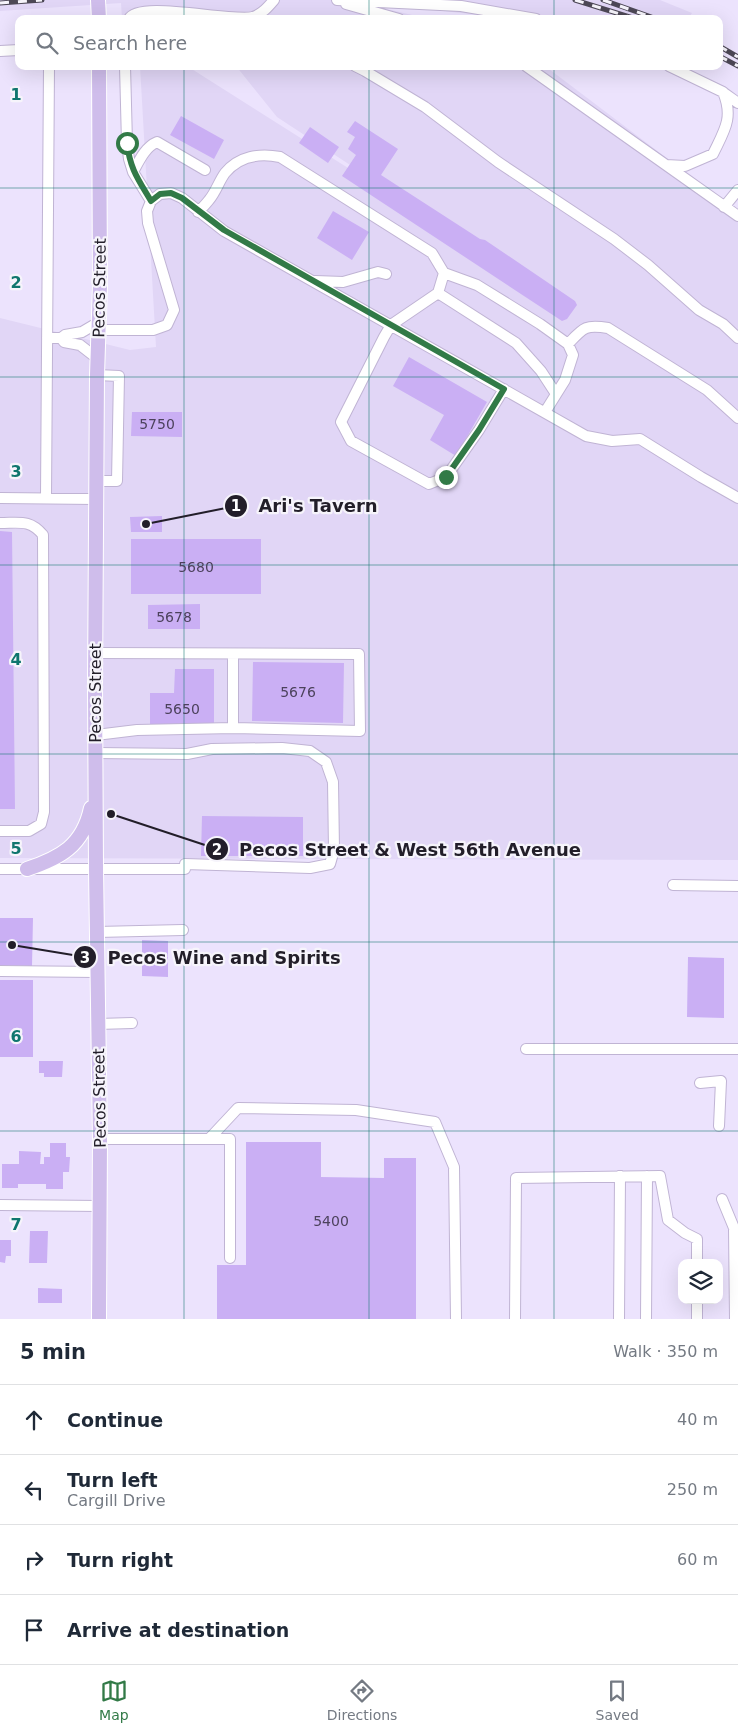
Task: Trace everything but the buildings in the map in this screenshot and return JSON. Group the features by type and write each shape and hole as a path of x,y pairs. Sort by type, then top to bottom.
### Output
{"main road":[{"path":"98,0 98,15"},
{"name":"Pecos Street","path":"99,70 100,285 97,375 95,654 100,1319"},
{"path":"26,869 52,860 65,853 74,844 85,828 96,786"}],"street":[{"path":"258,15 274,0"},
{"path":"335,0 386,15"},
{"path":"335,0 461,6 513,15"},
{"path":"130,15 134,10 149,5 182,5 225,15"},
{"path":"0,51 15,50"},
{"path":"46,498 49,70"},
{"path":"126,70 129,159 133,172 151,201"},
{"path":"363,70 425,107 498,162 614,239 648,265 699,310 723,324 738,338"},
{"path":"532,70 738,216"},
{"path":"677,70 723,92 738,102"},
{"path":"666,165 685,166 713,154 728,122 728,104 723,92"},
{"path":"133,172 151,145 157,142 205,170"},
{"path":"198,212 209,200 225,172 238,162 249,156 268,155 280,157 432,253 444,273 478,284 568,344 573,355 565,380 545,412"},
{"path":"724,207 738,190"},
{"path":"47,338 62,338 65,335 99,326 153,330 167,325 174,310 148,223 147,211 151,201 160,194 171,193 182,198 224,230 586,436 612,441 640,439 738,498"},
{"path":"314,281 343,282 378,272 386,274"},
{"path":"444,273 438,293 391,325 341,422 351,441 429,484 446,477 479,430 504,389"},
{"path":"438,293 516,343 541,371 556,394"},
{"path":"568,344 584,328 592,325 608,328 707,390 738,418"},
{"path":"62,338 64,342 80,346 98,359"},
{"path":"96,481 117,481 118,376 97,375"},
{"path":"0,498 96,499"},
{"path":"0,523 29,523 37,527 43,535 44,753 44,812 41,824 29,831 0,831"},
{"path":"95,654 359,654 360,730 233,728 138,730 96,735"},
{"path":"233,654 233,728"},
{"path":"0,870 185,866 310,868 330,864 334,850 333,782 326,762 310,751 282,748 212,749 187,754 96,753"},
{"path":"673,885 738,886"},
{"path":"96,932 183,930"},
{"path":"0,971 97,972"},
{"path":"98,1024 132,1023"},
{"path":"526,1049 738,1050"},
{"path":"700,1082 721,1081 719,1126"},
{"path":"209,1139 238,1108 356,1110 435,1122 454,1167 456,1319"},
{"path":"100,1139 230,1139 230,1258"},
{"path":"619,1319 620,1176"},
{"path":"646,1319 647,1176"},
{"path":"515,1319 516,1178 660,1176 668,1220 685,1233 697,1239 697,1259"},
{"path":"722,1199 736,1225 735,1319"},
{"path":"0,1205 100,1206"},
{"path":"697,1304 697,1319"}],"shaded area":[{"path":"0,0 660,0 692,13 691,15 479,15 353,1 412,15 122,15 121,3 0,11"},
{"path":"140,70 193,70 533,285 277,117 239,70 550,70 738,212 738,860 0,858 0,318 130,350 156,347"}],"railway":[{"path":"0,3 42,0"},
{"path":"575,0 623,15"},
{"path":"603,0 646,15"},
{"path":"723,48 738,57"},
{"path":"723,58 738,66"}],"place":[{"name":"Ari's Tavern","path":"146,524"},
{"name":"Pecos Street & West 56th Avenue","path":"111,814"},
{"name":"Pecos Wine and Spirits","path":"12,945"}],"route":[{"path":"127,143 133,172 151,201 160,194 171,193 182,198 224,230 504,389 479,430 446,477"}]}
